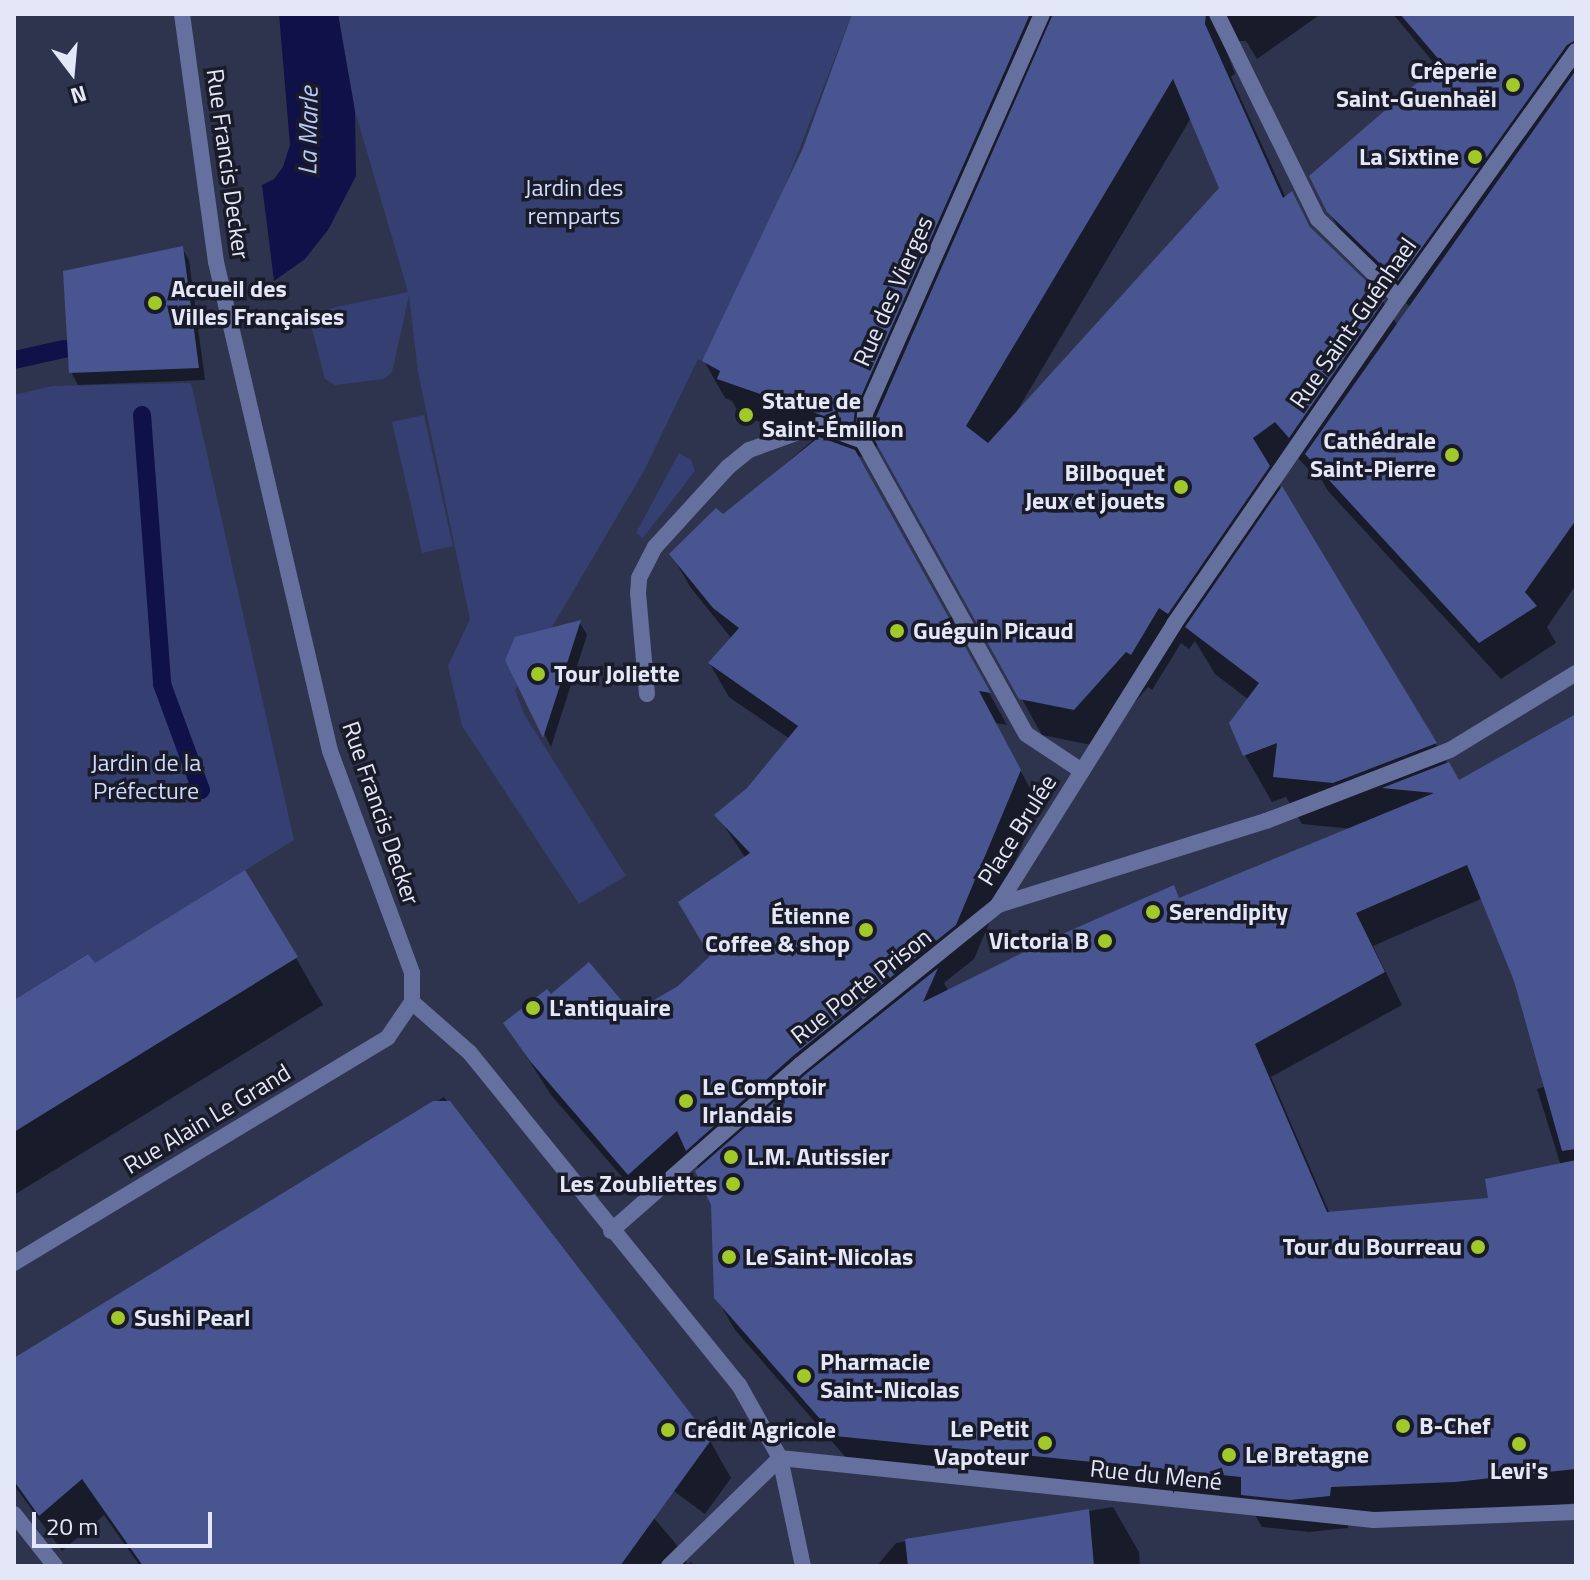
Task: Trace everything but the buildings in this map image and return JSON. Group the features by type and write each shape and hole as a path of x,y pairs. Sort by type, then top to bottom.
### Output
{"street":[{"name":"Rue Francis Decker","path":"182,14 216,262 330,751 412,973 412,1002"},
{"name":"Rue des Vierges","path":"863,441 865,414 1042,14"},
{"path":"1217,14 1318,219 1399,298"},
{"name":"Rue Saint-Guénhael","path":"1174,624 1399,298 1576,51"},
{"path":"647,694 638,594 639,578 655,547 728,467 749,450 819,425 863,441 1026,734 1082,771"},
{"name":"Place Brulée","path":"998,905 1174,624"},
{"name":"Place Brulée","path":"998,905 1266,821 1450,750 1576,673"},
{"name":"Rue Porte Prison","path":"611,1231 806,1060 998,905"},
{"path":"412,1002 470,1053 611,1231 739,1385 780,1458 803,1566"},
{"name":"Rue Alain Le Grand","path":"14,1263 388,1037 412,1002"},
{"path":"669,1566 780,1458"},
{"name":"Rue du Mené","path":"780,1458 1374,1520 1576,1512"},
{"path":"14,1514 55,1566"}],"green space":[{"name":"Jardin des remparts","path":"338,14 852,14 778,204 702,361 698,359 644,471 515,690 524,714 626,876 579,904 462,726 448,666 470,619 418,372 409,296 392,372 384,379 335,385 325,379 308,313 408,292 355,111"},
{"name":"Jardin de la Préfecture","path":"191,383 294,840 95,963 87,954 14,1000 14,395 52,386"},
{"path":"424,415 453,546 422,553 392,422"},
{"path":"679,453 691,460 695,471 643,538 636,533"}],"water":[{"path":"279,14 338,14 355,111 356,176 328,230 305,259 274,281 262,185 274,179 283,167 290,145"}],"waterway":[{"name":"La Marle","path":"14,360 64,349"},
{"path":"142,415 162,684 201,790"}],"place":[{"name":"Crêperie Saint-Guenhaël","path":"1513,85"},
{"name":"La Sixtine","path":"1475,157"},
{"name":"Accueil des Villes Françaises","path":"155,303"},
{"name":"Statue de Saint-Émilion","path":"746,415"},
{"name":"Cathédrale Saint-Pierre","path":"1452,455"},
{"name":"Bilboquet Jeux et jouets","path":"1181,487"},
{"name":"Guéguin Picaud","path":"897,631"},
{"name":"Tour Joliette","path":"538,674"},
{"name":"Serendipity","path":"1153,912"},
{"name":"Étienne Coffee & shop","path":"866,930"},
{"name":"Victoria B","path":"1105,941"},
{"name":"L'antiquaire","path":"533,1008"},
{"name":"Le Comptoir Irlandais","path":"686,1101"},
{"name":"L.M. Autissier","path":"731,1157"},
{"name":"Les Zoubliettes","path":"733,1184"},
{"name":"Tour du Bourreau","path":"1478,1247"},
{"name":"Le Saint-Nicolas","path":"729,1257"},
{"name":"Sushi Pearl","path":"118,1318"},
{"name":"Pharmacie Saint-Nicolas","path":"804,1376"},
{"name":"B-Chef","path":"1403,1426"},
{"name":"Crédit Agricole","path":"668,1430"},
{"name":"Le Petit Vapoteur","path":"1045,1443"},
{"name":"Levi's","path":"1519,1444"},
{"name":"Le Bretagne","path":"1229,1455"}]}
